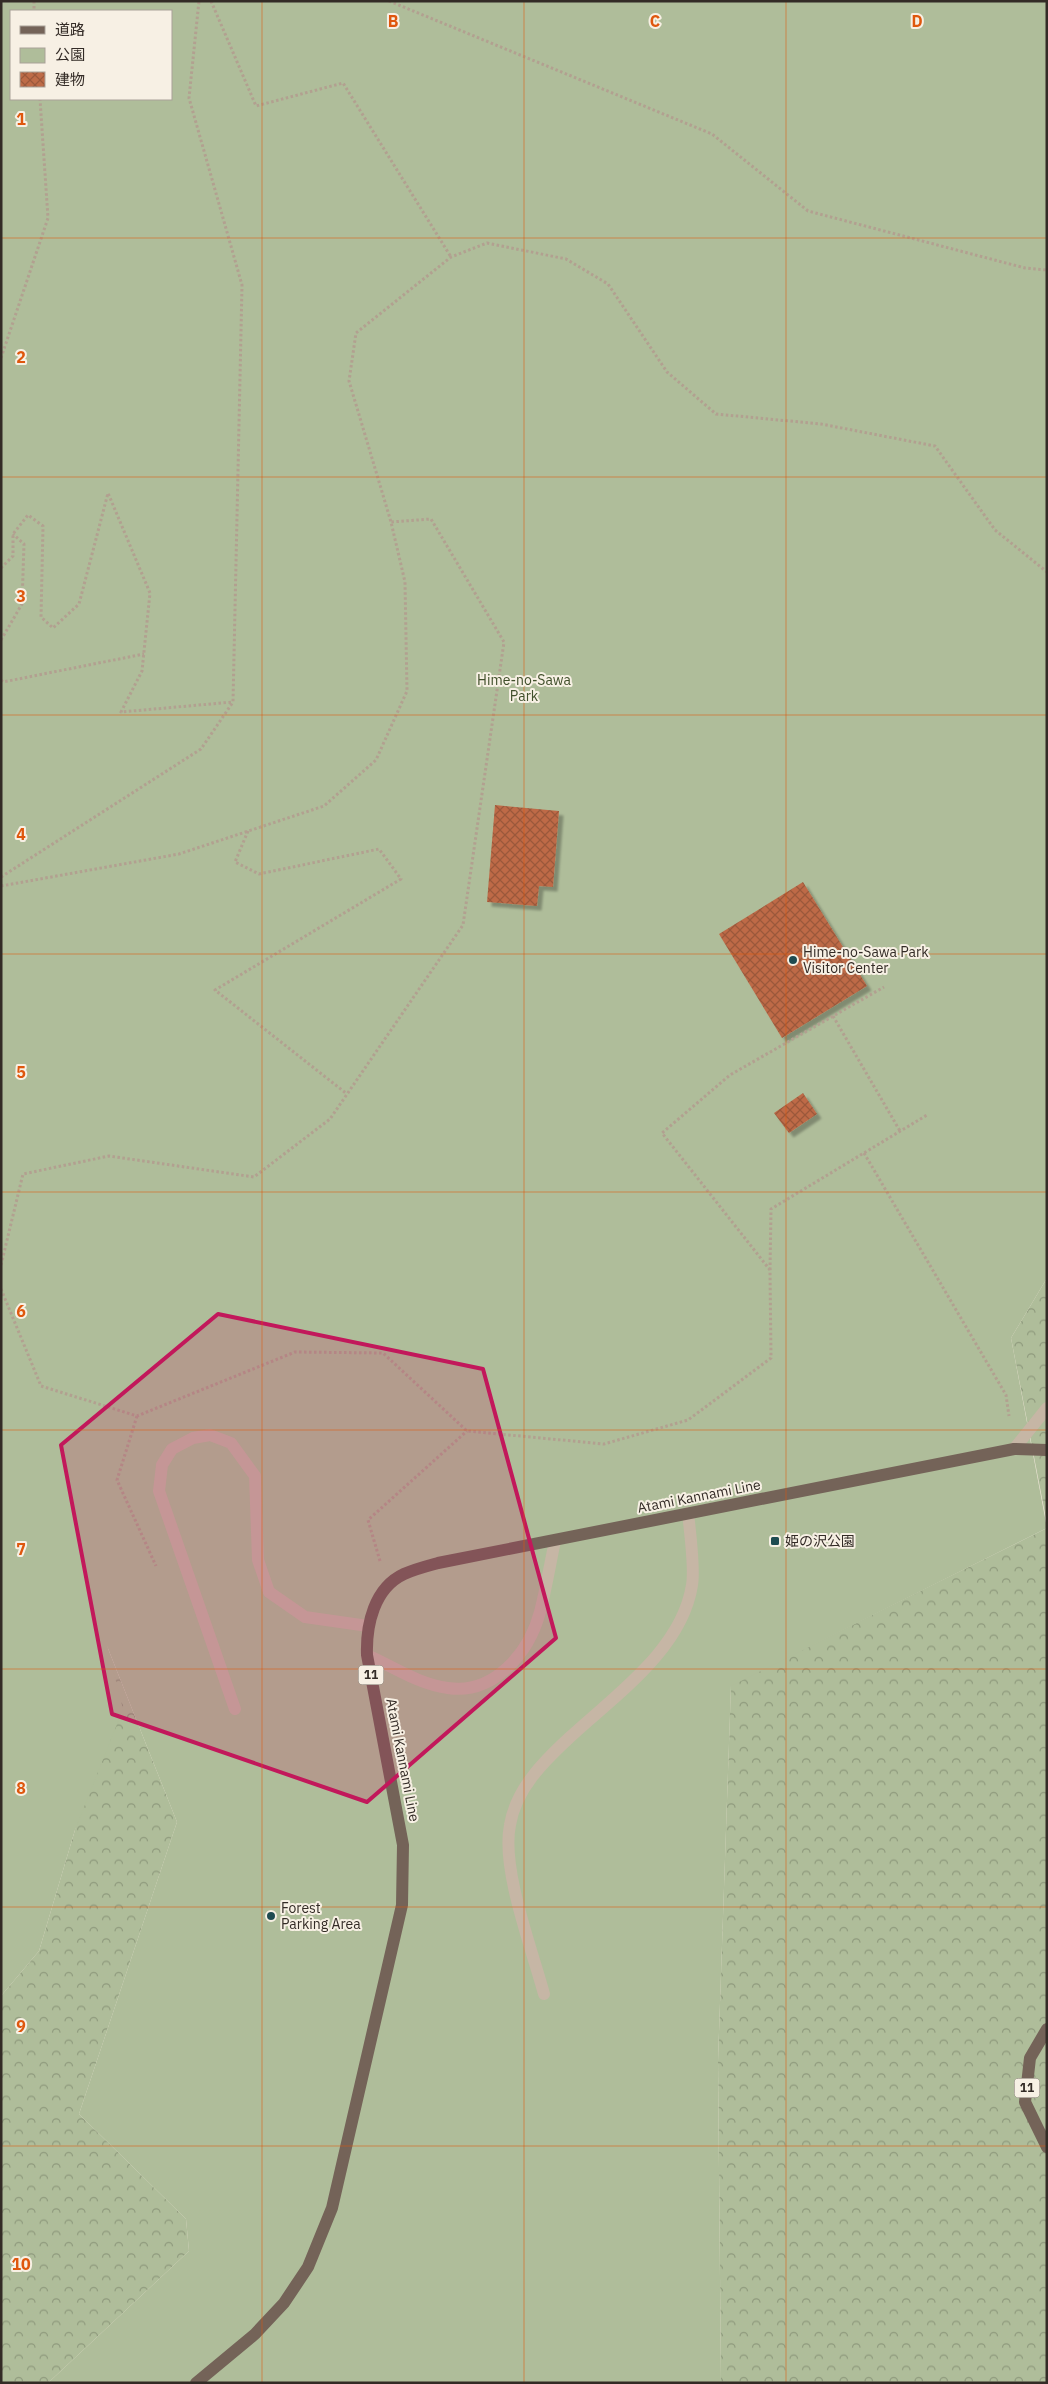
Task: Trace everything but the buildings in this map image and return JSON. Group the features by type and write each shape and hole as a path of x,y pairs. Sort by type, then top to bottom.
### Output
{"main road":[{"name":"Atami Kannami Line","path":"196,2383 255,2334 284,2303 308,2267 332,2208 337,2189 402,1906 403,1845 367,1655 368,1626 375,1603 387,1588 402,1574 422,1567 1014,1449 1047,1450"},
{"name":"11","path":"1047,2029 1030,2058 1025,2102 1047,2147"}],"street":[{"path":"1014,1449 1047,1408"},
{"path":"235,1710 159,1491 162,1466 172,1449 193,1438 210,1435 231,1443 255,1476 258,1560 268,1592 305,1616 368,1626"},
{"path":"544,1994 509,1868 510,1824 521,1796 541,1764 650,1664 678,1630 693,1584 688,1513"},
{"path":"367,1655 431,1684 466,1690 486,1684 510,1665 520,1653 531,1633 540,1614 556,1541"}],"path":[{"path":"1,877 201,749 234,702 242,285 190,98 199,1"},
{"path":"211,1 256,106 343,83 450,257"},
{"path":"390,1 712,134 808,211 1025,268 1047,270"},
{"path":"1,358 48,218 40,100"},
{"path":"1,886 178,854 248,832 324,806 376,760 407,690 405,582 391,522 349,381 356,333 450,257 487,243 566,259 608,284 667,372 716,414 821,424 935,446 995,530 1047,572"},
{"path":"1,568 13,556 13,534 28,515 42,526 41,617 53,628 79,604 108,493 150,593 142,671 121,712 234,702"},
{"path":"1,1265 23,1174 108,1156 254,1177 330,1119 463,925 504,642 431,519 391,522"},
{"path":"1,640 22,604 24,544 13,534"},
{"path":"1,680 3,682 144,654"},
{"path":"248,832 235,862 259,874 379,849 401,879 215,990 347,1094"},
{"path":"770,1270 662,1133 730,1075 884,987"},
{"path":"833,1016 900,1131"},
{"path":"1,1289 41,1386 137,1416 295,1352 383,1353 467,1431 604,1444 688,1420 771,1358 771,1209 927,1115"},
{"path":"864,1153 1006,1395"},
{"path":"387,1588 368,1520 467,1431"}],"highlighted area":[{"path":"218,1314 483,1369 556,1638 367,1802 112,1714 61,1445"}],"green space":[{"name":"Hime-no-Sawa Park","path":"1,1 1047,1 1047,1278 1011,1338 1047,1528 731,1686 718,2061 721,2383 48,2383 189,2251 186,2219 79,2114 177,1822 107,1646 123,1709 75,1830 39,1951 1,1996"},
{"path":"1047,1278 1047,1524 1011,1338"},
{"path":"1047,1528 1047,2383 721,2383 718,2061 731,1685"},
{"path":"105,1641 177,1822 79,2114 186,2219 189,2251 48,2383 1,2383 1,1996 39,1951 75,1830"}],"place":[{"name":"Hime-no-Sawa Park Visitor Center","path":"793,960"},
{"name":"姫の沢公園","path":"775,1541"},
{"name":"Forest Parking Area","path":"271,1916"}]}
